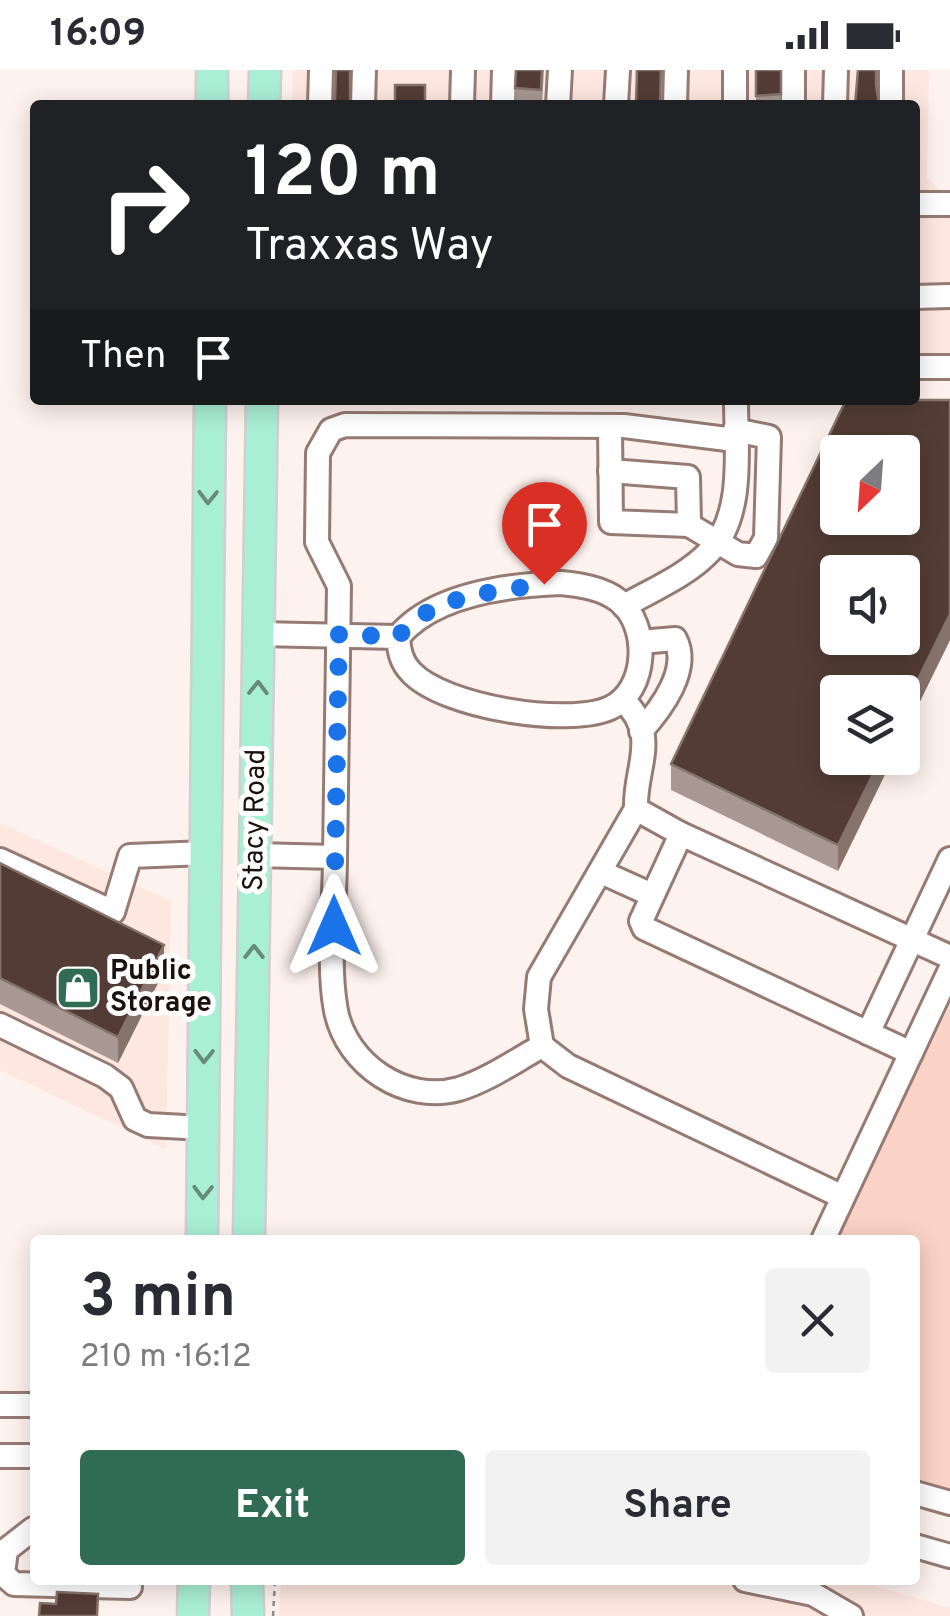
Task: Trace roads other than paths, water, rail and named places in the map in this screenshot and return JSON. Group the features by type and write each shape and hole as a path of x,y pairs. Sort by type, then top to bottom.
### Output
{"main road":[{"path":"212,70 212,100"},
{"path":"264,70 264,100"},
{"name":"Stacy Road","path":"202,1235 210,405"},
{"name":"Stacy Road","path":"249,1235 262,405"},
{"path":"206,854 255,855"},
{"path":"193,1616 194,1585"},
{"path":"248,1585 248,1616"}],"street":[{"path":"320,100 321,70"},
{"path":"363,100 364,70"},
{"path":"462,100 463,70"},
{"path":"503,100 504,70"},
{"path":"558,100 560,70"},
{"path":"616,100 618,70"},
{"path":"676,70 676,100"},
{"path":"735,100 736,70"},
{"path":"793,70 793,100"},
{"path":"835,100 836,70"},
{"path":"891,70 891,100"},
{"path":"920,204 950,204"},
{"path":"920,297 950,296"},
{"path":"920,366 950,367"},
{"path":"624,606 694,565 718,541 732,512 736,405"},
{"path":"542,1046 478,1082 446,1091 413,1090 388,1080 364,1063 347,1041 337,1016 335,857 340,586 317,542 318,453 331,430 345,425 610,426 769,437 766,538 761,553 748,557 690,525 612,522 610,426"},
{"path":"610,471 688,478 690,525"},
{"path":"544,584 581,585 624,606 635,620 640,642 638,667 623,700 594,713 574,714 489,706 430,686 411,672 399,654 398,637 412,619 440,604 544,584"},
{"path":"258,634 398,637"},
{"path":"640,642 675,639 679,652 667,697 641,731"},
{"path":"623,700 636,712 641,731 644,764 636,809 539,976 536,1009 542,1046 568,1066 843,1197"},
{"path":"636,809 681,834 950,957"},
{"path":"681,834 641,921 644,928 911,1053"},
{"path":"0,860 113,912 130,856 206,854"},
{"path":"255,855 335,857"},
{"path":"868,1033 950,859"},
{"path":"601,872 652,895"},
{"path":"824,1235 950,970"},
{"path":"0,1025 106,1076 121,1088 135,1119 148,1125 203,1128"},
{"path":"0,1405 30,1405"},
{"path":"0,1456 30,1456"},
{"path":"920,1494 950,1503"},
{"path":"30,1531 6,1550 3,1574 14,1584 30,1584"},
{"path":"920,1547 950,1556"},
{"path":"53,1585 130,1587"},
{"path":"770,1585 814,1594 851,1616"}],"place":[{"name":"Public Storage","path":"78,988"}]}
